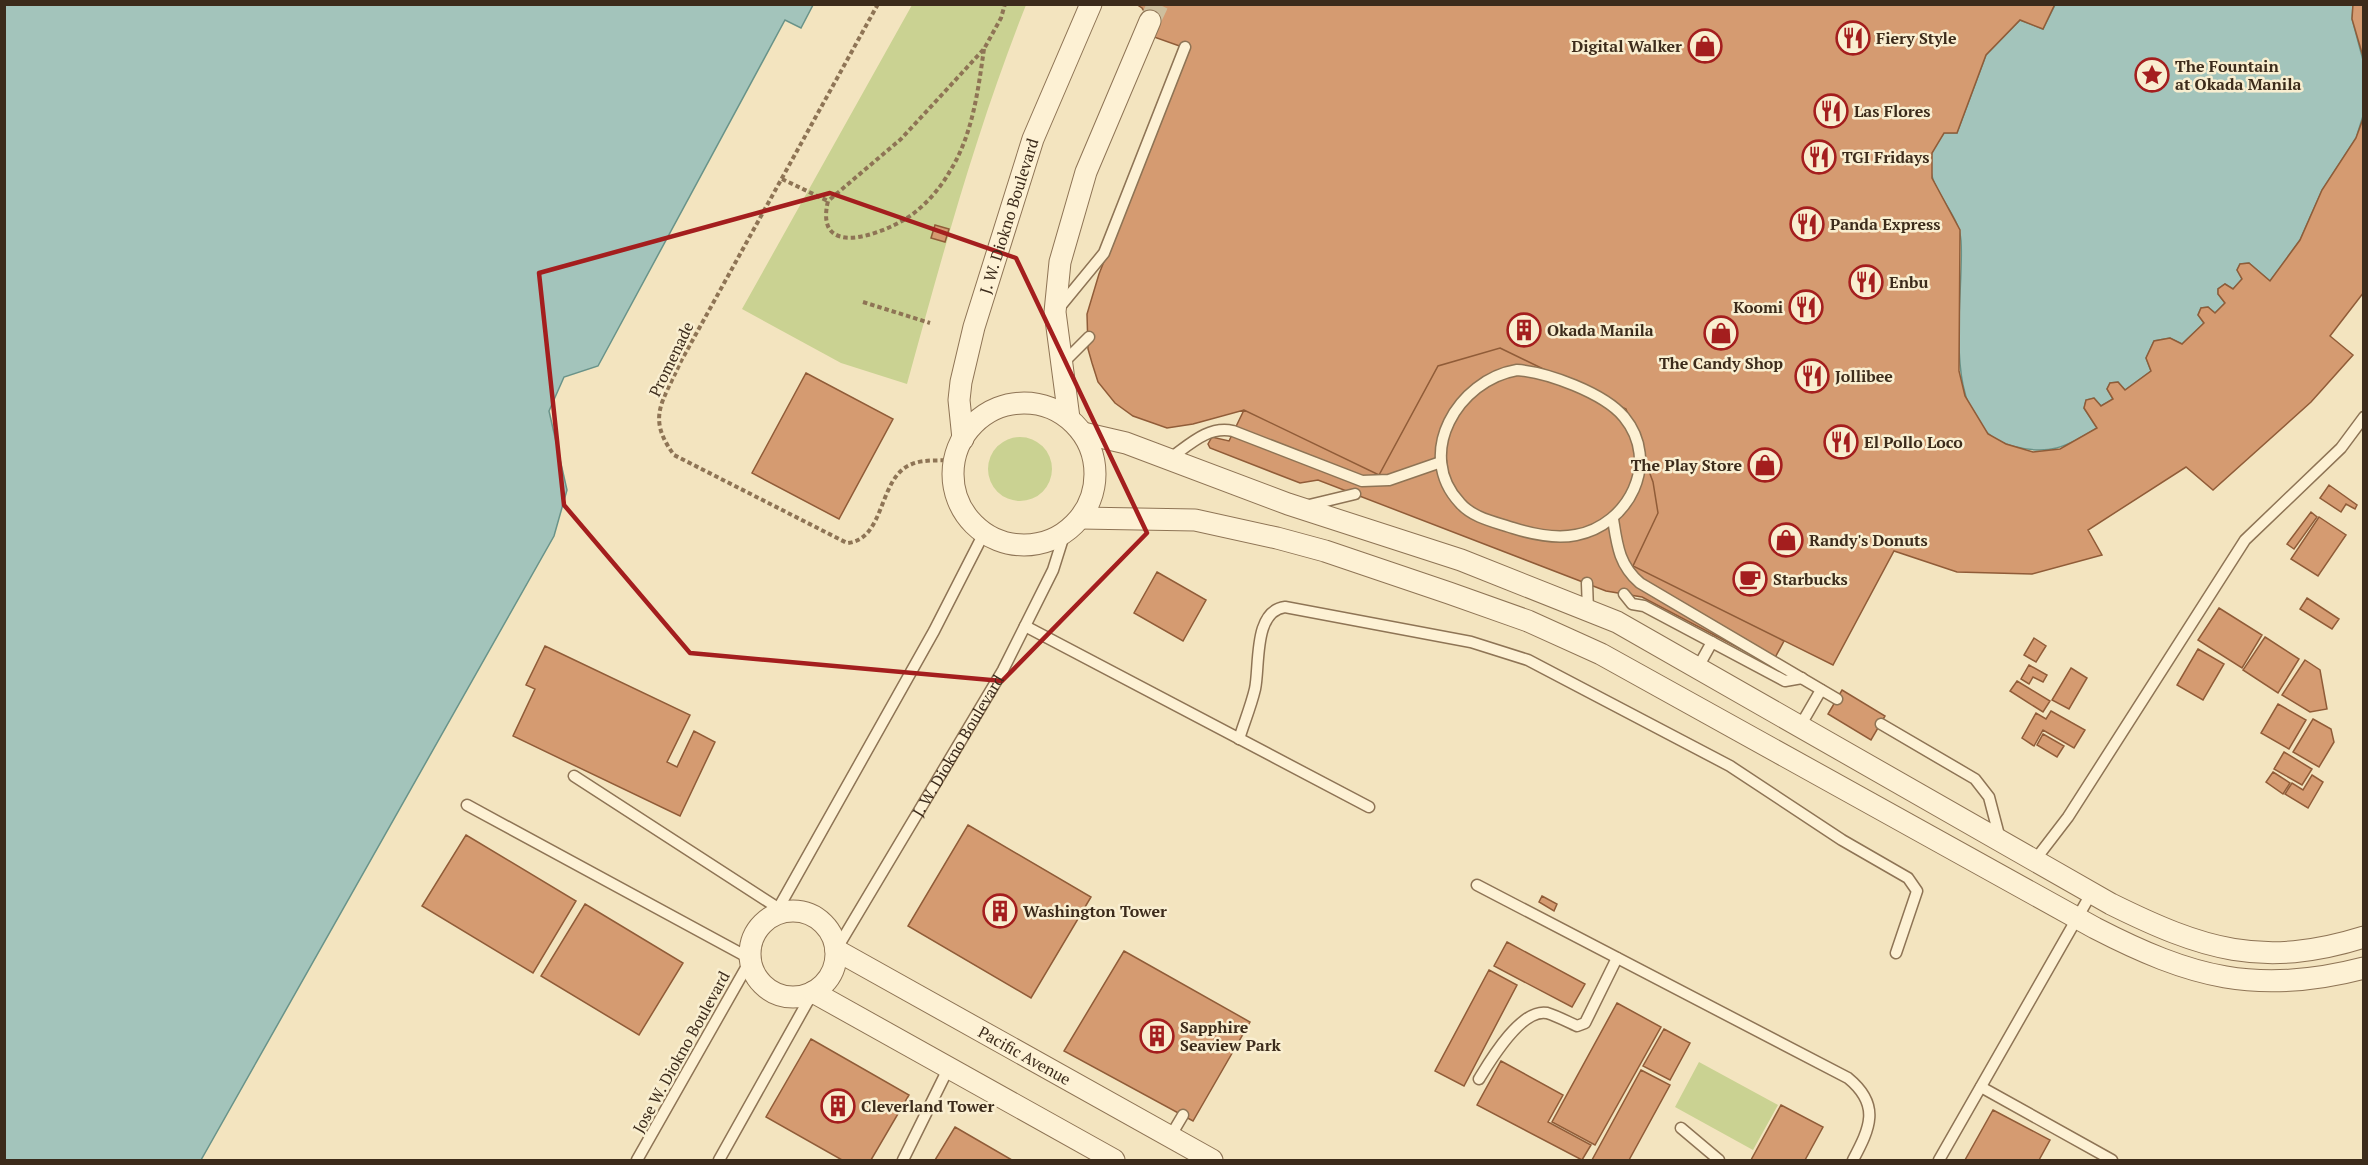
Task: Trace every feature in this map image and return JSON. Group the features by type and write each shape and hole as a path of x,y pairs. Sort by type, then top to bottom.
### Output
{"street":[{"name":"J. W. Diokno Boulevard","path":"963,439 959,400 961,382 978,315 1034,139 1091,4"},
{"path":"1150,21 1078,198 1057,274 1055,312 1061,365 1076,425 1091,449 1096,476 1090,502 1081,518 1050,541 1034,545 999,541 984,533 964,513 958,501 954,488 954,460 963,439 980,418 1004,406 1038,405 1076,425 1297,508 1461,560 1617,622 2001,842 2168,932 2228,950 2281,954 2330,948 2364,938"},
{"path":"1081,518 1169,518 1222,524 1324,551 1528,621 1601,654 2077,917 2140,951 2181,968 2221,978 2270,983 2325,978 2364,968"},
{"path":"776,912 801,912 814,916 832,936 836,950 836,960 828,979 813,992 800,996 786,996 773,992 754,972 751,959 755,934 776,912"},
{"name":"Pacific Avenue","path":"836,950 1212,1161"},
{"path":"813,992 1114,1161"}],"lane":[{"path":"1055,312 1104,253 1177,74 1183,54"},
{"path":"1061,365 1089,337"},
{"path":"1531,371 1547,375 1611,405 1632,429 1640,457 1638,477 1632,495 1612,519 1591,531 1574,536 1555,536 1523,531 1476,515 1461,505 1450,491 1440,462 1441,449 1448,427 1471,390 1485,380 1502,373 1531,371"},
{"path":"2035,860 2068,818 2245,540 2341,448 2364,417"},
{"path":"1169,459 1206,434 1221,429 1233,431 1362,481 1389,480 1440,462"},
{"path":"1297,508 1355,494"},
{"path":"1612,519 1619,555 1628,573 1640,583 1837,699"},
{"name":"J. W. Diokno Boulevard","path":"836,950 1003,670 1053,570 1065,532"},
{"path":"574,776 776,912 934,632 984,533"},
{"path":"1587,583 1588,611"},
{"path":"1624,594 1632,604 1644,606 1785,681 1802,678"},
{"path":"1239,739 1255,688 1257,655 1264,628 1270,613 1276,608 1285,607 1424,632 1528,660 1720,760 1842,840 1908,878 1917,891 1896,953"},
{"path":"1025,626 1369,807"},
{"path":"1697,669 1712,642"},
{"path":"1799,728 1821,690"},
{"path":"1881,724 1980,784 1989,797 2001,842"},
{"path":"467,805 751,959"},
{"path":"1477,885 1848,1078 1859,1087 1869,1110 1869,1124 1853,1161"},
{"path":"1939,1161 2092,892"},
{"path":"1479,1079 1504,1040 1528,1018 1546,1013 1577,1026 1584,1023 1617,958"},
{"name":"Jose W. Diokno Boulevard","path":"638,1161 751,959"},
{"path":"719,1161 813,992"},
{"path":"903,1161 949,1067"},
{"path":"1981,1087 2112,1161"},
{"path":"1170,1137 1183,1115"},
{"path":"1681,1128 1719,1161"}],"path":[{"name":"Promenade","path":"878,4 680,363 658,412 660,436 674,455 847,543 863,538 868,532 901,471 911,464 954,460"},
{"path":"984,48 976,104 963,142 951,171 929,200 908,218 881,231 859,238 840,237 829,229 824,216 828,201 901,139 984,48 1001,18 1005,4"},
{"path":"782,179 828,201"},
{"path":"863,302 930,323"}],"highlighted area":[{"path":"830,193 1016,258 1147,533 1002,681 690,653 564,505 539,273"}],"green space":[{"path":"912,5 1026,5 976,145 907,384 841,363 742,309"},
{"path":"1020,437 1038,443 1046,451 1052,469 1046,487 1038,495 1020,501 1002,495 994,487 988,469 994,451 1002,443"},
{"path":"1699,1062 1778,1105 1753,1150 1675,1107"}],"water":[{"path":"5,4 813,5 801,28 785,20 598,366 564,377 549,411 567,490 554,536 201,1160 5,1160"},
{"path":"2055,5 2353,5 2352,19 2363,60 2363,116 2356,138 2322,190 2300,240 2270,281 2249,263 2240,264 2237,270 2242,279 2233,289 2225,284 2218,289 2218,294 2225,303 2215,313 2208,307 2201,308 2198,315 2204,323 2182,344 2170,338 2154,341 2146,358 2151,371 2125,390 2118,382 2110,383 2107,389 2113,399 2101,406 2094,398 2086,400 2084,408 2097,428 2066,445 2037,450 2012,446 1988,434 1973,414 1964,387 1960,357 1961,241 1959,229 1936,187 1930,165 1932,152 1944,133 1957,133 1986,55 2020,20 2043,29"}],"building":[{"name":"Okada Manila","path":"1136,4 2055,4 2043,29 2020,20 1986,55 1957,133 1944,133 1932,153 1932,178 1960,230 1959,371 1965,396 1988,434 2006,444 2033,452 2060,449 2097,428 2084,408 2086,400 2094,398 2101,406 2113,399 2107,389 2110,383 2118,382 2125,390 2151,371 2146,358 2154,341 2170,338 2182,344 2204,323 2198,315 2201,308 2208,307 2215,313 2225,303 2218,294 2218,289 2225,284 2233,289 2242,279 2237,270 2240,264 2249,263 2270,281 2300,240 2322,190 2356,138 2364,116 2364,292 2330,336 2353,355 2311,402 2213,490 2186,467 2088,530 2102,555 2032,574 1957,572 1894,551 1833,665 1633,566 1658,513 1653,482 1626,409 1500,348 1438,366 1379,475 1244,410 1193,424 1167,428 1133,416 1115,403 1098,382 1092,363 1088,349 1087,314 1099,274 1188,49 1154,37 1149,19 1142,8"},
{"path":"2353,4 2364,4 2364,60 2352,19"},
{"path":"935,225 949,229 945,242 931,238"},
{"path":"1500,348 1626,409 1653,482 1658,513 1633,566 1784,641 1771,665 1642,597 1606,591 1318,480 1300,483 1210,448 1208,444 1212,437 1229,441 1244,410 1379,475 1438,366"},
{"path":"806,373 893,419 839,519 752,473"},
{"path":"2329,485 2357,505 2355,509 2346,504 2341,512 2320,498"},
{"path":"2311,512 2317,517 2294,549 2287,544"},
{"path":"2319,517 2346,535 2318,576 2291,559"},
{"path":"1157,572 1206,600 1183,641 1134,613"},
{"path":"2307,598 2339,619 2332,629 2300,609"},
{"path":"2219,608 2262,635 2242,668 2198,640"},
{"path":"2265,637 2299,659 2278,693 2243,670"},
{"path":"2034,638 2046,646 2036,662 2024,655"},
{"path":"545,646 690,715 667,762 677,767 694,731 715,742 680,816 513,736 535,689 526,685"},
{"path":"2198,649 2224,664 2203,700 2177,685"},
{"path":"2305,660 2320,670 2327,709 2310,712 2282,695"},
{"path":"2029,665 2047,675 2043,682 2033,677 2029,684 2021,679"},
{"path":"2071,668 2087,678 2069,709 2052,700"},
{"path":"2017,681 2050,701 2043,712 2010,691"},
{"path":"1842,690 1885,716 1871,740 1828,714"},
{"path":"2278,704 2306,720 2289,749 2261,733"},
{"path":"2051,711 2085,730 2074,748 2043,730 2034,746 2022,738 2036,713 2046,719"},
{"path":"2313,719 2331,729 2334,742 2319,767 2293,752"},
{"path":"2043,734 2064,746 2057,757 2037,745"},
{"path":"2284,752 2312,769 2302,785 2274,769"},
{"path":"2273,772 2290,783 2283,794 2266,782"},
{"path":"2312,775 2323,782 2308,808 2285,794 2292,783 2303,790"},
{"name":"Washington Tower","path":"968,825 1091,897 1031,998 908,926"},
{"path":"466,835 576,901 533,973 422,906"},
{"path":"1542,896 1557,904 1554,911 1539,902"},
{"path":"585,904 683,963 639,1035 541,976"},
{"path":"1507,942 1585,984 1572,1007 1494,966"},
{"name":"Sapphire Seaview Park","path":"1124,951 1250,1022 1193,1121 1064,1051"},
{"path":"1489,970 1517,985 1464,1086 1435,1071"},
{"path":"1617,1003 1661,1027 1595,1145 1552,1122"},
{"path":"1664,1029 1690,1043 1670,1080 1643,1066"},
{"name":"Cleverland Tower","path":"811,1039 909,1095 871,1160 842,1160 766,1117"},
{"path":"1501,1061 1563,1095 1548,1122 1591,1145 1582,1160 1477,1105"},
{"path":"1641,1070 1670,1085 1629,1160 1592,1160"},
{"path":"1781,1105 1823,1127 1805,1160 1751,1160"},
{"path":"1993,1110 2050,1140 2039,1160 1965,1160"},
{"path":"955,1127 1012,1160 935,1160"}],"tunnel":[{"path":"1150,21 1158,4"}],"place":[{"name":"Fiery Style","path":"1853,38"},
{"name":"Digital Walker","path":"1705,46"},
{"name":"The Fountain at Okada Manila","path":"2152,75"},
{"name":"Las Flores","path":"1831,111"},
{"name":"TGI Fridays","path":"1819,157"},
{"name":"Panda Express","path":"1807,224"},
{"name":"Enbu","path":"1866,282"},
{"name":"Koomi","path":"1806,307"},
{"name":"Okada Manila","path":"1524,330"},
{"name":"The Candy Shop","path":"1721,333"},
{"name":"Jollibee","path":"1812,376"},
{"name":"El Pollo Loco","path":"1841,442"},
{"name":"The Play Store","path":"1765,465"},
{"name":"Randy's Donuts","path":"1786,540"},
{"name":"Starbucks","path":"1750,579"},
{"name":"Washington Tower","path":"1000,911"},
{"name":"Sapphire Seaview Park","path":"1157,1036"},
{"name":"Cleverland Tower","path":"838,1106"}]}
